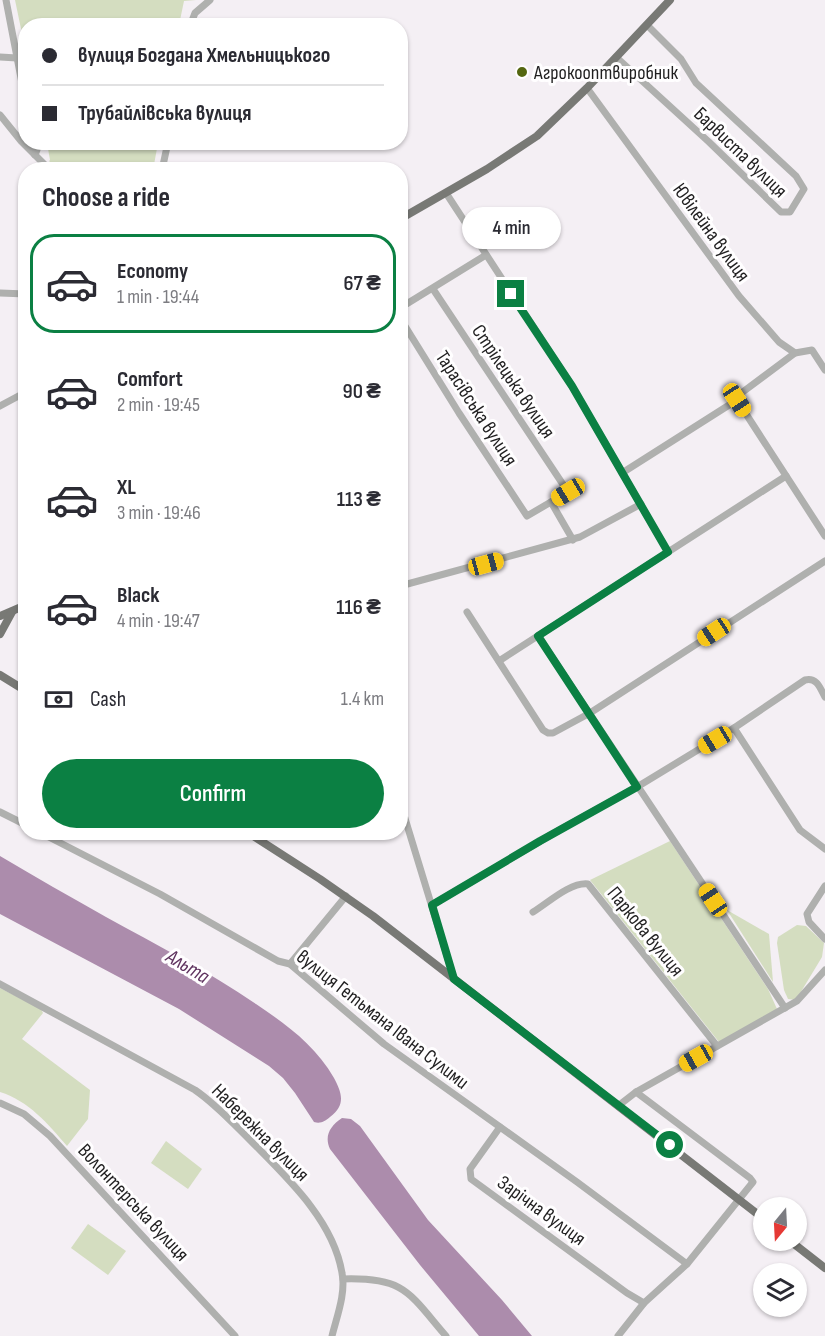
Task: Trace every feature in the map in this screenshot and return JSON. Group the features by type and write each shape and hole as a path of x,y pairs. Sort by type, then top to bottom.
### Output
{"main road":[{"path":"408,214 487,170 537,136 588,88 670,0"},
{"path":"0,616 18,609"},
{"path":"0,634 12,612"},
{"path":"0,675 18,686"},
{"path":"259,840 346,896 753,1210"},
{"path":"803,1251 825,1268"}],"street":[{"path":"6,0 18,63"},
{"path":"193,18 195,13 210,0"},
{"name":"Барвиста вулиця","path":"616,57 781,212 790,212 804,189 796,176 696,83 681,59 647,25"},
{"path":"0,57 17,58"},
{"name":"Ювілейна вулиця","path":"588,88 739,296 779,342 795,353 812,350 825,370"},
{"path":"0,115 18,136"},
{"path":"31,150 42,162"},
{"path":"35,155 37,150"},
{"path":"446,193 572,386 668,552"},
{"path":"408,303 486,255"},
{"name":"Стрілецька вулиця","path":"433,289 568,492 551,502"},
{"path":"0,294 18,294"},
{"name":"Тарасівська вулиця","path":"408,331 527,516 551,502"},
{"path":"622,473 737,400 741,394 795,353"},
{"path":"0,405 18,397"},
{"path":"737,400 825,536"},
{"path":"499,661 786,476"},
{"path":"551,502 573,540"},
{"path":"408,584 573,540 641,504"},
{"path":"467,612 543,730 550,733 590,713 825,561"},
{"path":"538,636 785,1008"},
{"path":"432,905 637,787 734,728 805,680 813,680 825,697"},
{"path":"734,728 800,830 825,849"},
{"path":"0,812 18,821"},
{"path":"408,828 454,979"},
{"name":"вулиця Гетьмана Івана Сулими","path":"55,840 160,894 279,961 290,964 384,1044 687,1264"},
{"name":"Паркова вулиця","path":"534,912 570,889 588,884 717,1046"},
{"path":"825,886 807,914 809,922 825,939"},
{"path":"290,964 346,896"},
{"path":"618,1106 636,1092 785,1008 802,996 825,970"},
{"name":"Набережна вулиця","path":"0,984 164,1072 209,1101 260,1150 313,1209 331,1240 340,1263 343,1279 332,1336"},
{"path":"618,1336 644,1303 687,1264 752,1184 750,1178 636,1092"},
{"name":"Волонтерська вулиця","path":"0,1103 20,1112 41,1127 235,1336"},
{"name":"Зарічна вулиця","path":"500,1127 470,1169 471,1179 644,1303"},
{"path":"343,1279 373,1280 402,1288 446,1336"}],"green space":[{"path":"15,0 196,0 184,1 180,18 19,18"},
{"path":"48,150 157,150 154,162 50,162"},
{"path":"670,841 768,989 777,1009 719,1042 590,880"},
{"path":"727,910 769,934 773,982"},
{"path":"797,925 806,926 824,943 822,957 796,1000 788,999 784,990 777,943 778,937"},
{"path":"0,988 41,1009 43,1013 22,1039 90,1090 88,1119 67,1146 29,1107 0,1092"},
{"path":"166,1141 202,1169 188,1189 151,1163"},
{"path":"88,1224 126,1251 108,1275 71,1248"}],"water":[{"name":"Альта","path":"0,856 201,969 289,1028 318,1055 334,1078 341,1099 335,1112 323,1122 314,1122 283,1078 269,1066 179,1009 0,914"},
{"path":"342,1118 351,1119 360,1126 428,1220 532,1336 479,1336 420,1265 330,1149 329,1132"}],"place":[{"name":"Агрокооптвиробник","path":"522,72"}],"route":[{"path":"511,294 572,386 668,552 538,636 637,787 432,905 454,979 670,1145"}]}
